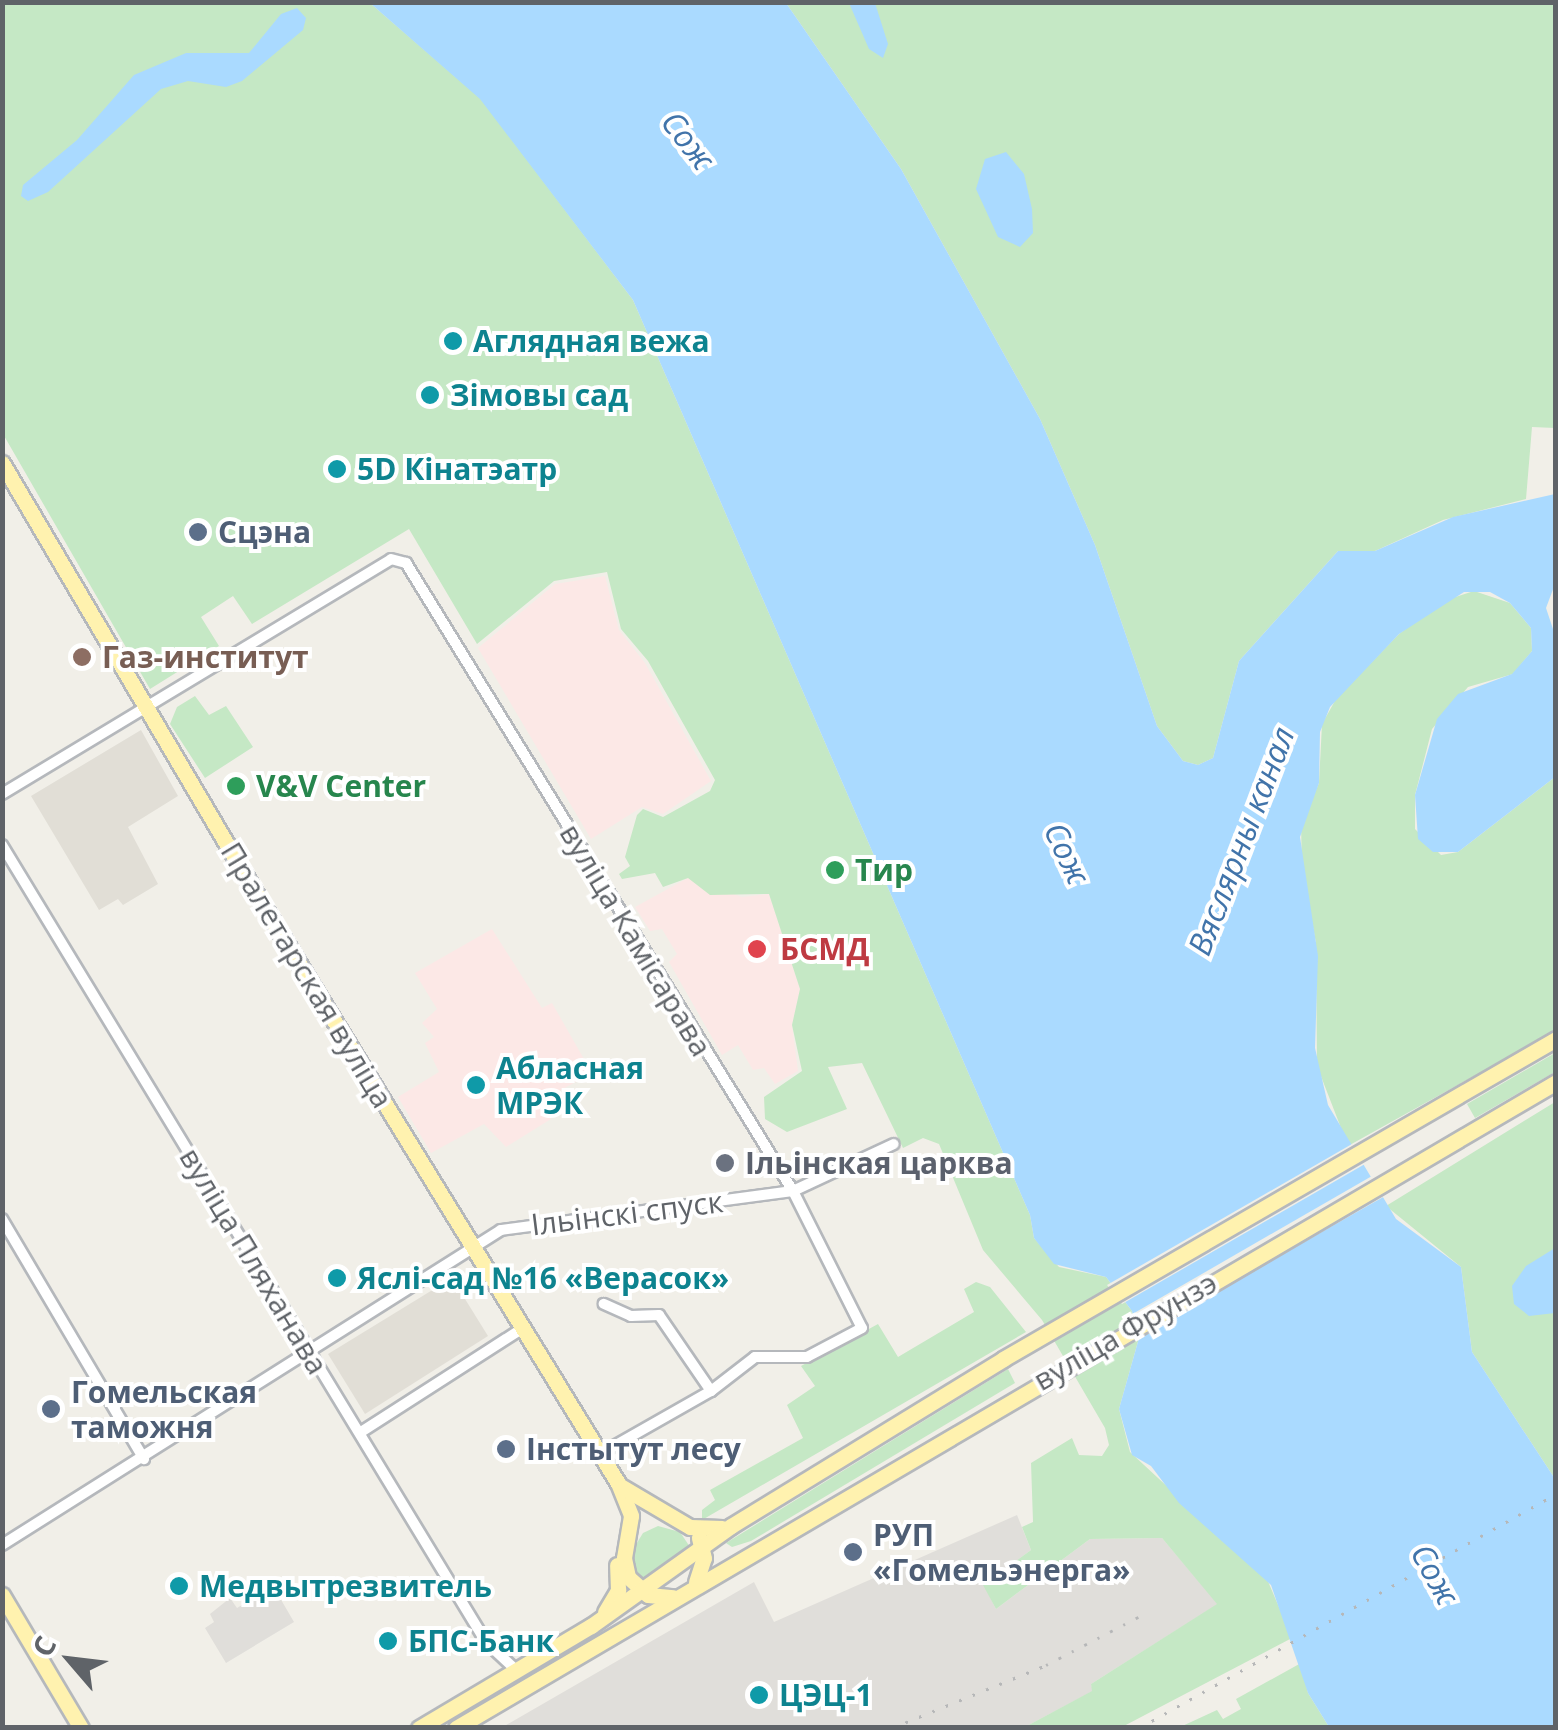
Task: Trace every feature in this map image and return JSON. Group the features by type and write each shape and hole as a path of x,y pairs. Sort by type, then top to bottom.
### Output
{"main road":[{"name":"Пралетарская вуліца","path":"2,463 621,1490 690,1527"},
{"name":"вуліца Фрунзэ","path":"420,1728 591,1626 730,1526 1002,1359 1556,1040"},
{"name":"вуліца Фрунзэ","path":"456,1728 1021,1391 1556,1082"},
{"name":"вуліца Фрунзэ","path":"591,1626 618,1590 621,1490"},
{"path":"621,1490 631,1516 625,1568 641,1591 673,1597"},
{"path":"626,1544 650,1520 674,1518"},
{"path":"690,1527 730,1526"},
{"path":"690,1527 702,1545 696,1582"},
{"path":"2,1595 81,1728"}],"street":[{"name":"вуліца Камісарава","path":"146,707 399,558 793,1191 862,1328 807,1357 754,1356 711,1391"},
{"path":"2,794 146,707"},
{"name":"вуліца Пляханава","path":"2,845 486,1642 516,1670"},
{"name":"Ільінскі спуск","path":"2,1545 310,1355 475,1246 516,1227 793,1191 894,1144"},
{"path":"2,1219 144,1459"},
{"path":"600,1454 711,1391 659,1315 631,1316 604,1304"},
{"path":"361,1432 523,1328"}],"shaded area":[{"path":"605,576 619,630 645,663 711,781 663,814 642,807 591,839 478,648 555,584"},
{"path":"141,730 178,796 128,827 158,884 123,905 118,899 99,910 31,796"},
{"path":"688,878 742,897 769,894 800,989 792,1025 798,1071 775,1084 764,1068 753,1070 738,1045 722,1055 669,962 677,954 662,929 650,931 635,907"},
{"path":"492,929 542,1008 552,1003 592,1073 541,1101 551,1119 506,1147 484,1124 431,1153 398,1097 439,1072 425,1043 434,1037 422,1023 437,1009 415,973"},
{"path":"452,1278 488,1336 365,1414 328,1354"},
{"path":"1017,1515 1031,1550 984,1585 996,1609 1090,1539 1162,1538 1218,1604 1091,1684 1093,1691 1025,1727 501,1728 754,1582 774,1622"},
{"path":"273,1586 294,1622 226,1663 205,1628 214,1622 210,1614 230,1598 237,1608"}],"green space":[{"path":"2,3 370,3 481,99 633,300 1030,1215 1034,1238 1059,1267 1106,1277 1132,1311 1139,1338 1119,1409 1130,1452 1267,1579 1292,1638 1122,1727 1025,1727 1092,1691 1091,1684 1217,1604 1162,1538 1090,1539 996,1609 983,1585 1031,1550 1022,1527 1033,1522 1031,1463 1072,1438 1079,1455 1102,1456 1109,1445 1105,1428 1042,1320 983,1250 939,1144 923,1138 903,1148 862,1063 828,1067 847,1109 787,1132 765,1119 764,1097 802,1071 792,1025 800,989 769,894 710,895 688,878 663,887 655,873 622,879 619,874 630,866 625,857 637,815 643,809 663,817 710,791 715,780 648,661 621,629 607,572 554,581 477,644 409,529 252,624 233,596 201,617 219,646 150,689 3,434"},
{"path":"786,3 1555,3 1555,428 1532,427 1526,499 1443,520 1375,551 1338,551 1239,661 1213,758 1198,765 1183,761 1157,726 1095,545 1040,419 901,169"},
{"path":"1474,591 1510,603 1531,628 1532,651 1513,674 1468,687 1432,729 1415,795 1415,829 1441,855 1458,852 1555,777 1555,1031 1348,1146 1317,1066 1316,943 1302,869 1301,825 1319,783 1322,724 1336,699 1399,634 1443,601"},
{"path":"195,696 209,715 226,706 253,747 205,778 170,724 177,707"},
{"path":"1555,1053 1555,1072 1475,1118 1467,1104"},
{"path":"1555,1102 1555,1479 1472,1352 1461,1267 1386,1206"},
{"path":"976,1282 990,1287 1026,1332 702,1520 702,1510 715,1500 710,1490 803,1438 787,1405 815,1386 801,1366 878,1324 898,1357 974,1312 964,1289"},
{"path":"1008,1369 1015,1383 751,1541 732,1547 726,1543"},
{"path":"658,1526 680,1532 690,1547 645,1582 633,1567 632,1551 643,1533"},
{"path":"1301,1663 1308,1693 1329,1727 1178,1728 1217,1710 1223,1719 1241,1709 1236,1699"}],"water":[{"path":"370,3 786,3 901,169 1040,419 1095,545 1157,726 1183,761 1198,765 1213,758 1239,661 1338,551 1375,551 1453,517 1555,494 1555,584 1546,608 1555,635 1555,777 1458,852 1433,852 1418,839 1415,795 1437,719 1458,694 1512,674 1532,651 1531,628 1510,603 1490,592 1464,592 1399,634 1330,707 1320,732 1319,783 1300,837 1318,956 1315,1048 1328,1105 1396,1219 1461,1267 1472,1352 1555,1479 1555,1727 1329,1727 1308,1693 1271,1585 1179,1503 1151,1466 1132,1455 1119,1409 1139,1338 1132,1311 1106,1277 1054,1264 1034,1238 1030,1215 633,300 480,99"},
{"path":"849,3 875,3 888,44 883,58 869,49"},
{"path":"297,8 306,18 303,30 242,81 226,87 188,81 161,89 48,192 28,201 21,196 23,185 77,140 134,75 186,53 249,53 281,14"},
{"path":"1006,152 1024,174 1032,209 1033,233 1020,247 998,237 976,189 985,159"},
{"path":"1555,1248 1555,1313 1529,1316 1514,1304 1512,1286 1526,1266"}],"pier":[{"path":"1352,1144 1365,1164 1122,1304 1107,1285"},
{"path":"1372,1176 1385,1196 1134,1339 1129,1316"}],"railway":[{"path":"1139,1728 1556,1494"},
{"path":"892,1728 1046,1665 1146,1613"}],"place":[{"name":"Аглядная вежа","path":"453,341"},
{"name":"Зімовы сад","path":"430,395"},
{"name":"5D Кінатэатр","path":"337,469"},
{"name":"Сцэна","path":"198,532"},
{"name":"Газ-институт","path":"82,657"},
{"name":"V&V Center","path":"236,786"},
{"name":"Тир","path":"835,870"},
{"name":"БСМД","path":"757,949"},
{"name":"Абласная МРЭК","path":"476,1085"},
{"name":"Ільінская царква","path":"725,1163"},
{"name":"Яслі-сад №16 «Верасок»","path":"337,1278"},
{"name":"Гомельская таможня","path":"51,1409"},
{"name":"Інстытут лесу","path":"506,1449"},
{"name":"РУП «Гомельэнерга»","path":"853,1552"},
{"name":"Медвытрезвитель","path":"179,1586"},
{"name":"БПС-Банк","path":"388,1641"},
{"name":"ЦЭЦ-1","path":"759,1695"}],"water label":[{"name":"Сож","path":"688,140"},
{"name":"Вяслярны канал","path":"1241,841"},
{"name":"Сож","path":"1067,853"},
{"name":"Сож","path":"1435,1574"}]}
